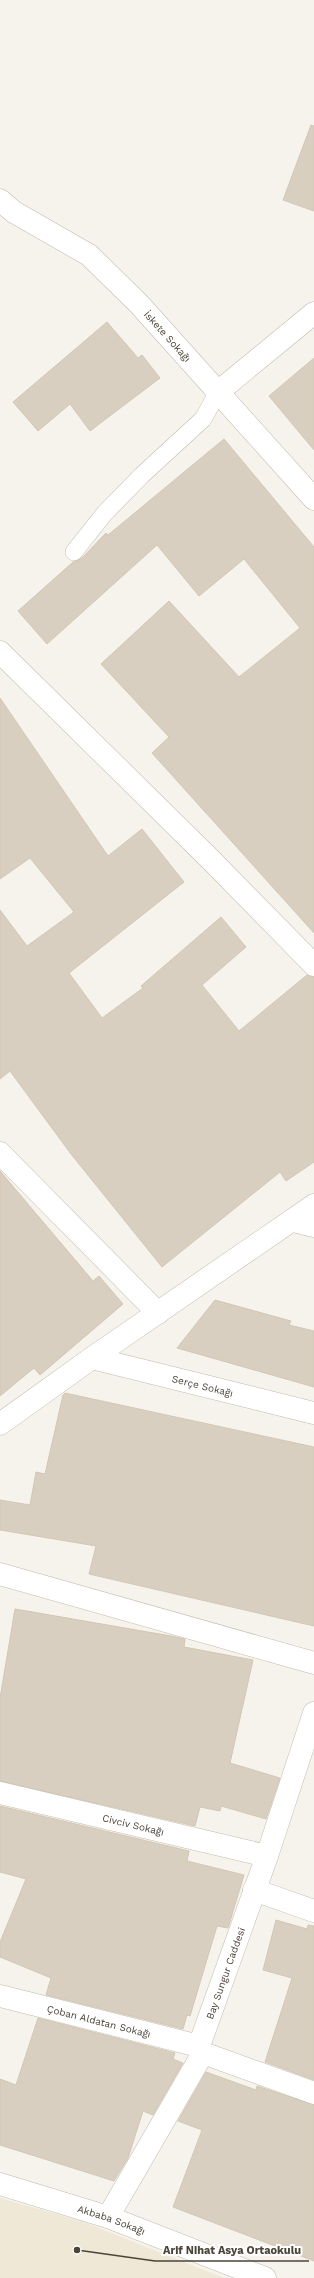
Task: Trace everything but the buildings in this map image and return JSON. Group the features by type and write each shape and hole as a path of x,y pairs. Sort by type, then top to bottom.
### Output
{"street":[{"name":"İskete Sokağı","path":"0,200 14,212 89,255 138,304 314,499"},
{"path":"218,392 314,313"},
{"path":"0,652 204,853 314,965"},
{"path":"0,1153 158,1313"},
{"path":"0,1424 158,1313 304,1223 314,1205"},
{"name":"Serçe Sokağı","path":"92,1358 314,1413"},
{"path":"0,1574 314,1663"},
{"name":"Bay Sungur Caddesi","path":"108,2217 201,2049 254,1890 308,1753 314,1713"},
{"name":"Civciv Sokağı","path":"0,1794 267,1856"},
{"path":"254,1890 314,1911"},
{"name":"Çoban Aldatan Sokağı","path":"0,1996 201,2049 314,2093"},
{"name":"Akbaba Sokağı","path":"0,2184 108,2217 265,2278"}],"lane":[{"path":"74,552 104,514 142,475 203,419 218,392"}],"shaded area":[{"path":"0,2198 84,2222 224,2278 0,2278"}],"place":[{"name":"Arif Nihat Asya Ortaokulu","path":"77,2250"}]}
